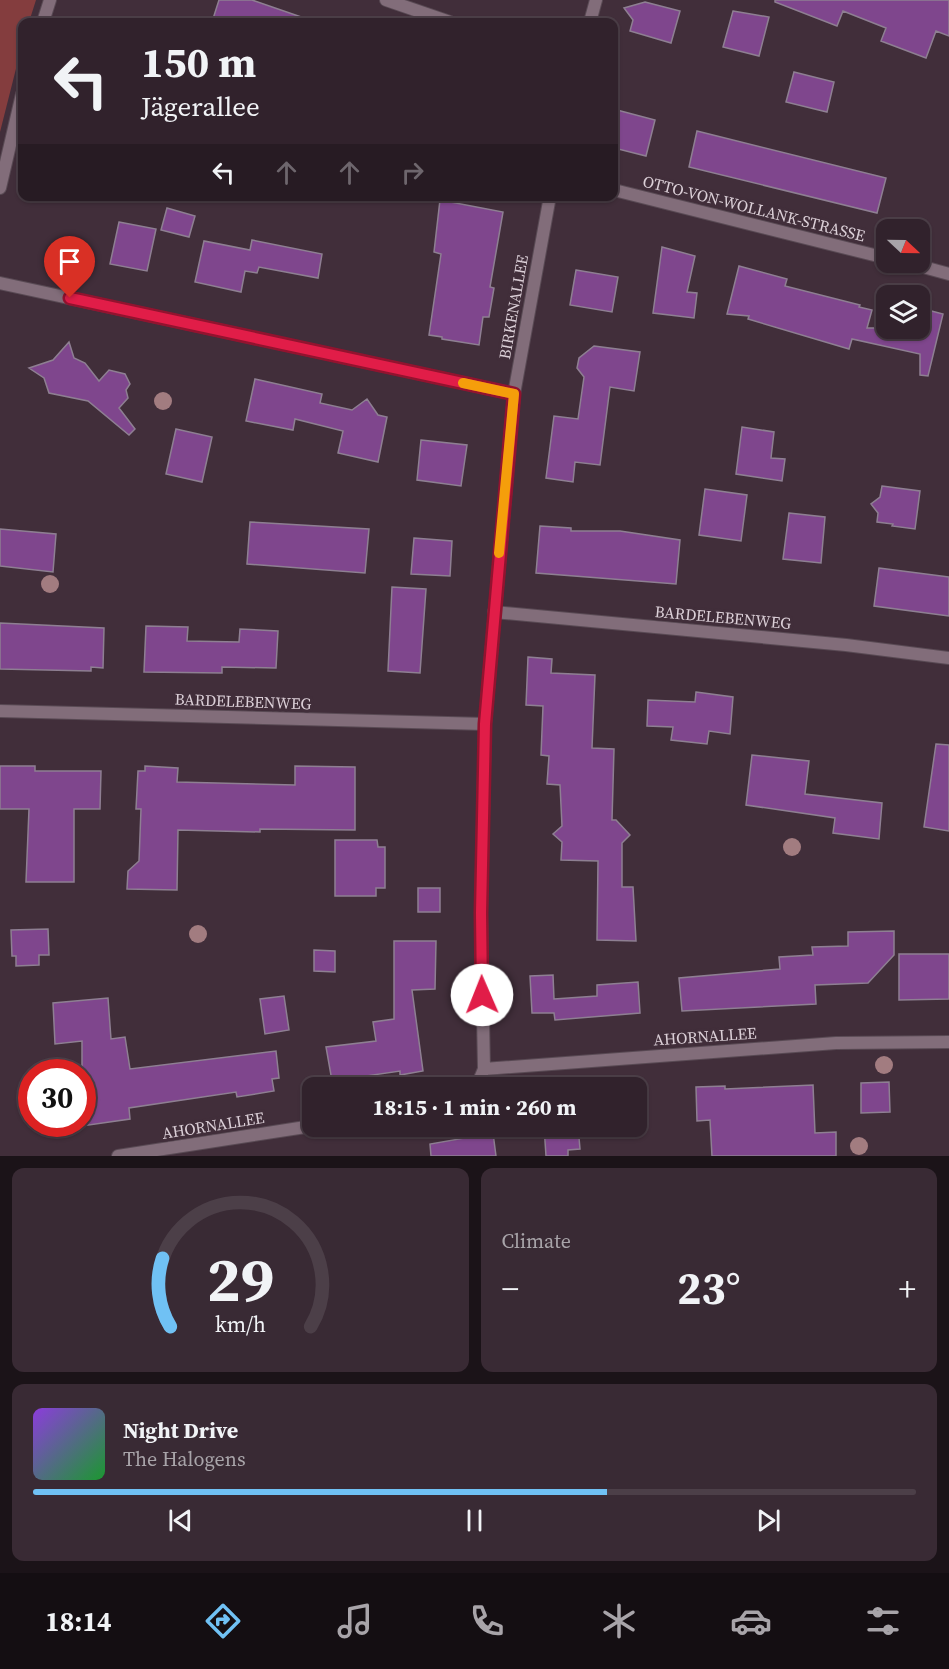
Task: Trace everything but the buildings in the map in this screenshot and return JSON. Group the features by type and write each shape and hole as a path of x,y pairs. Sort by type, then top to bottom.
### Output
{"street":[{"path":"44,18 50,0"},
{"path":"386,0 438,18"},
{"path":"591,18 596,0"},
{"path":"0,188 18,111"},
{"name":"OTTO-VON-WOLLANK-STRASSE","path":"618,191 876,256"},
{"name":"BIRKENALLEE","path":"484,1070 481,913 485,724 514,394 549,201"},
{"path":"930,268 949,273"},
{"path":"0,283 514,394"},
{"name":"BARDELEBENWEG","path":"494,612 834,644 949,658"},
{"name":"BARDELEBENWEG","path":"0,711 485,724"},
{"name":"AHORNALLEE","path":"484,1070 836,1043 949,1042"},
{"path":"481,1077 484,1070"},
{"name":"AHORNALLEE","path":"118,1156 302,1128"}],"shaded area":[{"path":"0,0 36,0 30,18 18,18 18,61 0,132"}],"slow traffic":[{"path":"463,383 514,394 499,553"}],"route":[{"path":"70,298 514,394 485,724 481,913 482,995"}]}
